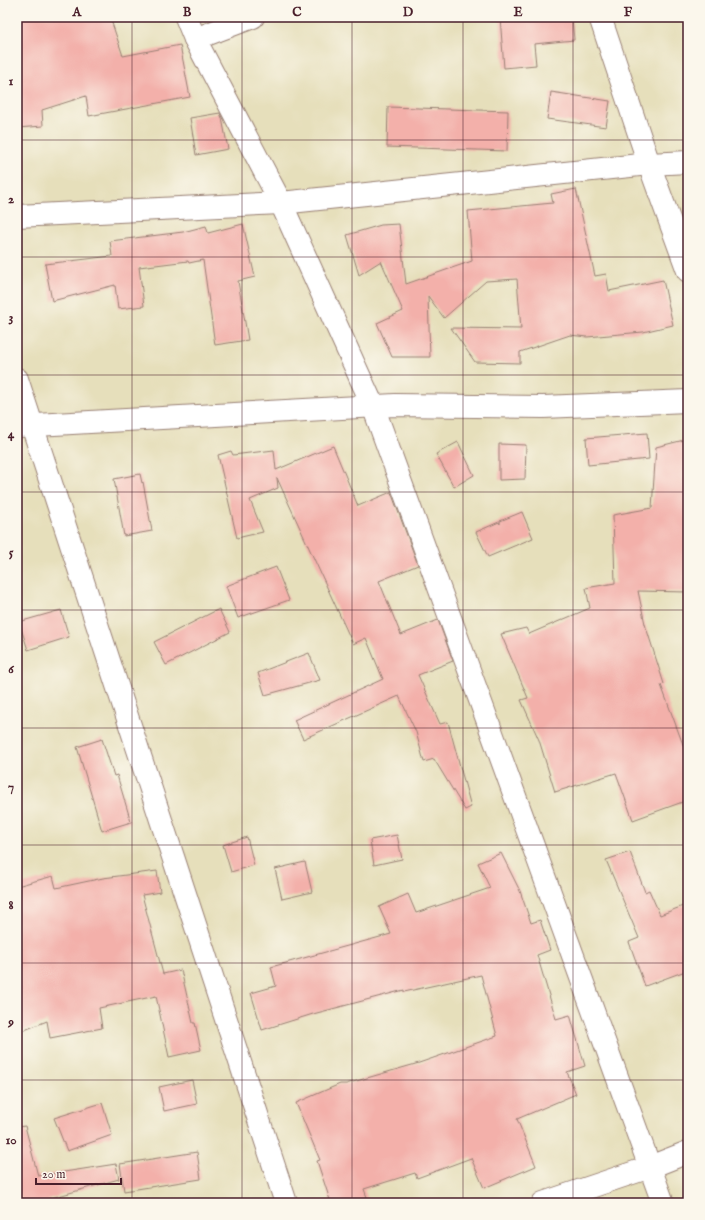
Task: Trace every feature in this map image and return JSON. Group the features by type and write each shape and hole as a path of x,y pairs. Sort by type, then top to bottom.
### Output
{"street":[{"path":"186,17 195,39 281,203 373,406 663,1203"},
{"path":"195,39 253,17"},
{"path":"600,17 649,164 688,271"},
{"path":"17,216 281,203 649,164 688,162"},
{"path":"17,379 25,425 286,1203"},
{"path":"25,425 395,405 543,407 688,401"},
{"path":"542,1203 650,1167 688,1152"}],"building":[{"path":"17,17 110,17 123,56 180,45 190,97 89,116 86,96 42,110 43,126 17,128"},
{"path":"500,17 572,17 574,40 534,44 536,65 504,68"},
{"path":"551,92 610,101 606,127 547,119"},
{"path":"388,107 508,111 507,151 387,147"},
{"path":"220,113 228,149 196,155 190,118"},
{"path":"576,189 595,276 606,274 609,291 663,280 673,325 643,332 587,337 570,335 520,352 520,363 475,362 451,328 521,329 517,279 486,281 444,318 428,296 430,357 392,357 377,323 403,311 381,261 359,275 347,235 381,225 399,224 406,284 472,261 468,211 553,203 551,194"},
{"path":"243,224 255,277 238,281 248,340 215,345 203,260 189,263 188,261 139,267 144,306 118,309 115,285 52,301 45,264 112,256 110,241 183,232 206,226 208,233"},
{"path":"647,433 649,459 588,465 586,438"},
{"path":"688,439 688,592 638,591 645,624 664,684 661,685 688,758 688,800 633,820 616,773 555,792 539,740 521,700 528,698 501,634 526,628 529,634 590,608 586,588 615,583 613,515 652,508 656,447"},
{"path":"458,442 474,475 454,487 436,454"},
{"path":"499,444 526,445 525,479 499,480"},
{"path":"333,446 358,506 391,492 418,565 379,581 401,635 438,620 453,661 418,675 440,724 448,722 471,807 465,810 434,759 424,762 416,732 399,696 303,739 294,720 383,679 366,638 353,644 277,478 278,488 250,500 263,532 237,538 218,455 231,451 233,455 274,450 276,470"},
{"path":"140,474 142,483 143,482 152,531 124,536 114,479"},
{"path":"522,512 533,538 488,557 476,532 499,522 500,524 500,521"},
{"path":"276,567 289,600 238,618 226,586"},
{"path":"219,609 230,632 166,665 154,642"},
{"path":"61,610 69,637 28,650 19,622"},
{"path":"309,653 320,680 265,695 258,673"},
{"path":"102,739 114,776 117,775 131,822 102,831 77,747"},
{"path":"397,835 402,859 374,865 370,840"},
{"path":"247,837 254,865 231,872 223,845"},
{"path":"630,852 645,892 649,890 660,915 688,904 688,970 645,986 629,942 639,938 606,860"},
{"path":"501,853 520,891 531,923 540,920 550,950 537,955 556,1019 570,1015 585,1066 567,1072 576,1094 517,1119 536,1166 484,1188 471,1158 417,1178 415,1173 364,1189 369,1203 331,1203 317,1161 320,1160 296,1103 340,1084 346,1084 419,1063 497,1036 481,975 404,992 404,990 313,1014 262,1030 251,993 276,986 271,967 391,934 379,907 408,894 416,913 490,888 478,863"},
{"path":"305,862 312,892 282,899 275,869"},
{"path":"157,871 160,892 142,895 163,974 181,970 193,1023 195,1023 201,1050 169,1057 156,996 99,1008 102,1028 50,1038 47,1021 17,1033 17,886 53,876 56,888 103,878"},
{"path":"192,1080 197,1104 164,1111 159,1087"},
{"path":"102,1103 112,1135 67,1151 54,1118"},
{"path":"25,1126 38,1176 116,1164 119,1179 48,1199 50,1203 23,1203 17,1188 17,1127"},
{"path":"197,1152 201,1179 124,1191 120,1164"}]}
